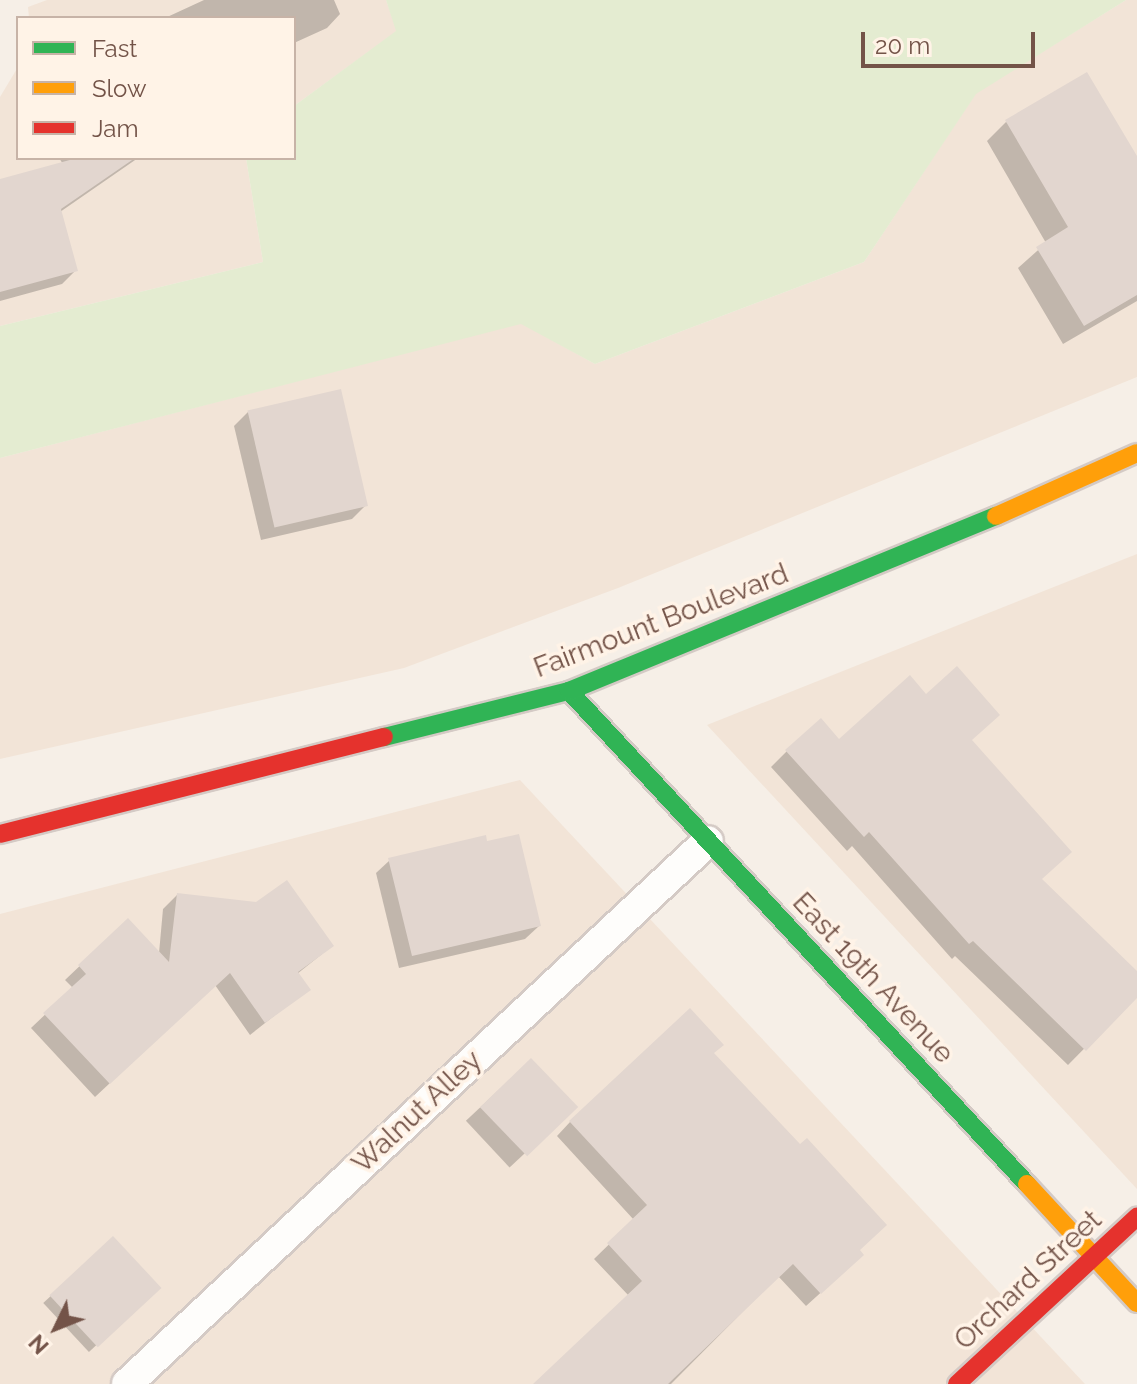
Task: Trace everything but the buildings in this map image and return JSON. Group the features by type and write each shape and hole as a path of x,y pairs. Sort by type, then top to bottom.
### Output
{"street":[{"name":"Fairmount Boulevard","path":"0,834 569,691 911,555 1137,453"},
{"name":"East 19th Avenue","path":"569,691 1137,1303"},
{"name":"Orchard Street","path":"957,1384 1137,1217"}],"lane":[{"name":"Walnut Alley","path":"127,1384 708,841"}],"shaded area":[{"path":"47,0 386,0 397,31 296,105 296,16 29,16 28,7"},
{"path":"1126,0 1137,0 1137,377 618,588 404,668 0,759 0,458 521,323 595,364 864,262 976,93"},
{"path":"16,70 16,160 246,160 263,262 0,326 0,97"},
{"path":"1137,554 1137,1189 707,725"},
{"path":"520,780 1085,1384 0,1384 0,914"}],"green space":[{"path":"386,0 1126,0 976,94 864,262 595,364 521,324 0,458 0,326 263,262 246,160 296,160 296,105 396,31"}],"traffic: fast":[{"path":"384,737 569,691 996,516"},
{"path":"569,691 1027,1184"}],"traffic: slow":[{"path":"996,516 1137,453"},
{"path":"1027,1184 1137,1303"}],"traffic: jam":[{"path":"0,834 384,737"},
{"path":"957,1384 1137,1217"}]}
